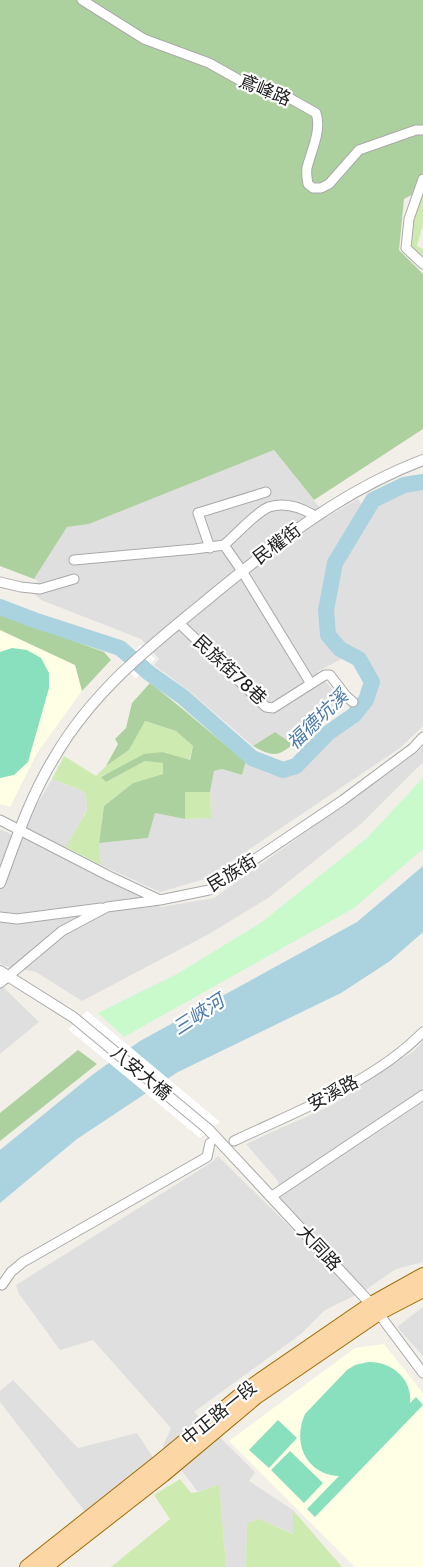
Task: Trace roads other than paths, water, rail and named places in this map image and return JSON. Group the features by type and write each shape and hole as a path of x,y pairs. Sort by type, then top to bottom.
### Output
{"main road":[{"name":"中正路一段","path":"45,1567 163,1475 256,1398 423,1275"},
{"name":"中正路一段","path":"27,1567 249,1388 375,1309 423,1290"}],"street":[{"name":"鳶峰路","path":"82,0 144,39 208,63 250,86 284,95 316,113 319,120 307,170 308,184 313,188 321,188 329,184 359,150 416,130 423,130"},
{"path":"423,179 409,219 406,248 423,264"},
{"name":"民權街","path":"19,830 54,758 88,708 124,670 242,571 315,516 362,488 423,460"},
{"path":"210,548 198,513 266,492"},
{"path":"74,560 210,548 224,545 252,519 270,507 289,506 302,508 315,516"},
{"path":"224,545 311,684"},
{"path":"0,582 40,589 74,579"},
{"name":"民族街78巷","path":"179,622 266,707 273,708 325,675 330,675 353,702"},
{"name":"民族街","path":"0,917 18,919 160,900 208,890 343,800 413,748 423,737"},
{"path":"0,820 160,900"},
{"path":"0,883 19,830"},
{"path":"3,977 62,931 107,907"},
{"name":"八安大橋","path":"3,977 73,1017 208,1129"},
{"name":"安溪路","path":"234,1141 330,1096 383,1065 410,1045 423,1032"},
{"path":"272,1196 423,1095"},
{"name":"大同路","path":"208,1129 375,1309 423,1373"},
{"path":"2,1285 11,1272 23,1262 207,1157 210,1143"}],"water":[{"name":"三峽河","path":"423,866 423,932 390,961 341,993 178,1072 77,1139 0,1203 0,1150 92,1075 140,1041 357,922"}],"waterway":[{"name":"福德坑溪","path":"0,607 120,648 149,673 183,697 252,758 283,770 296,766 328,733 354,715 366,700 372,682 359,659 340,649 328,635 326,610 335,563 373,500 404,485 423,482"}]}
